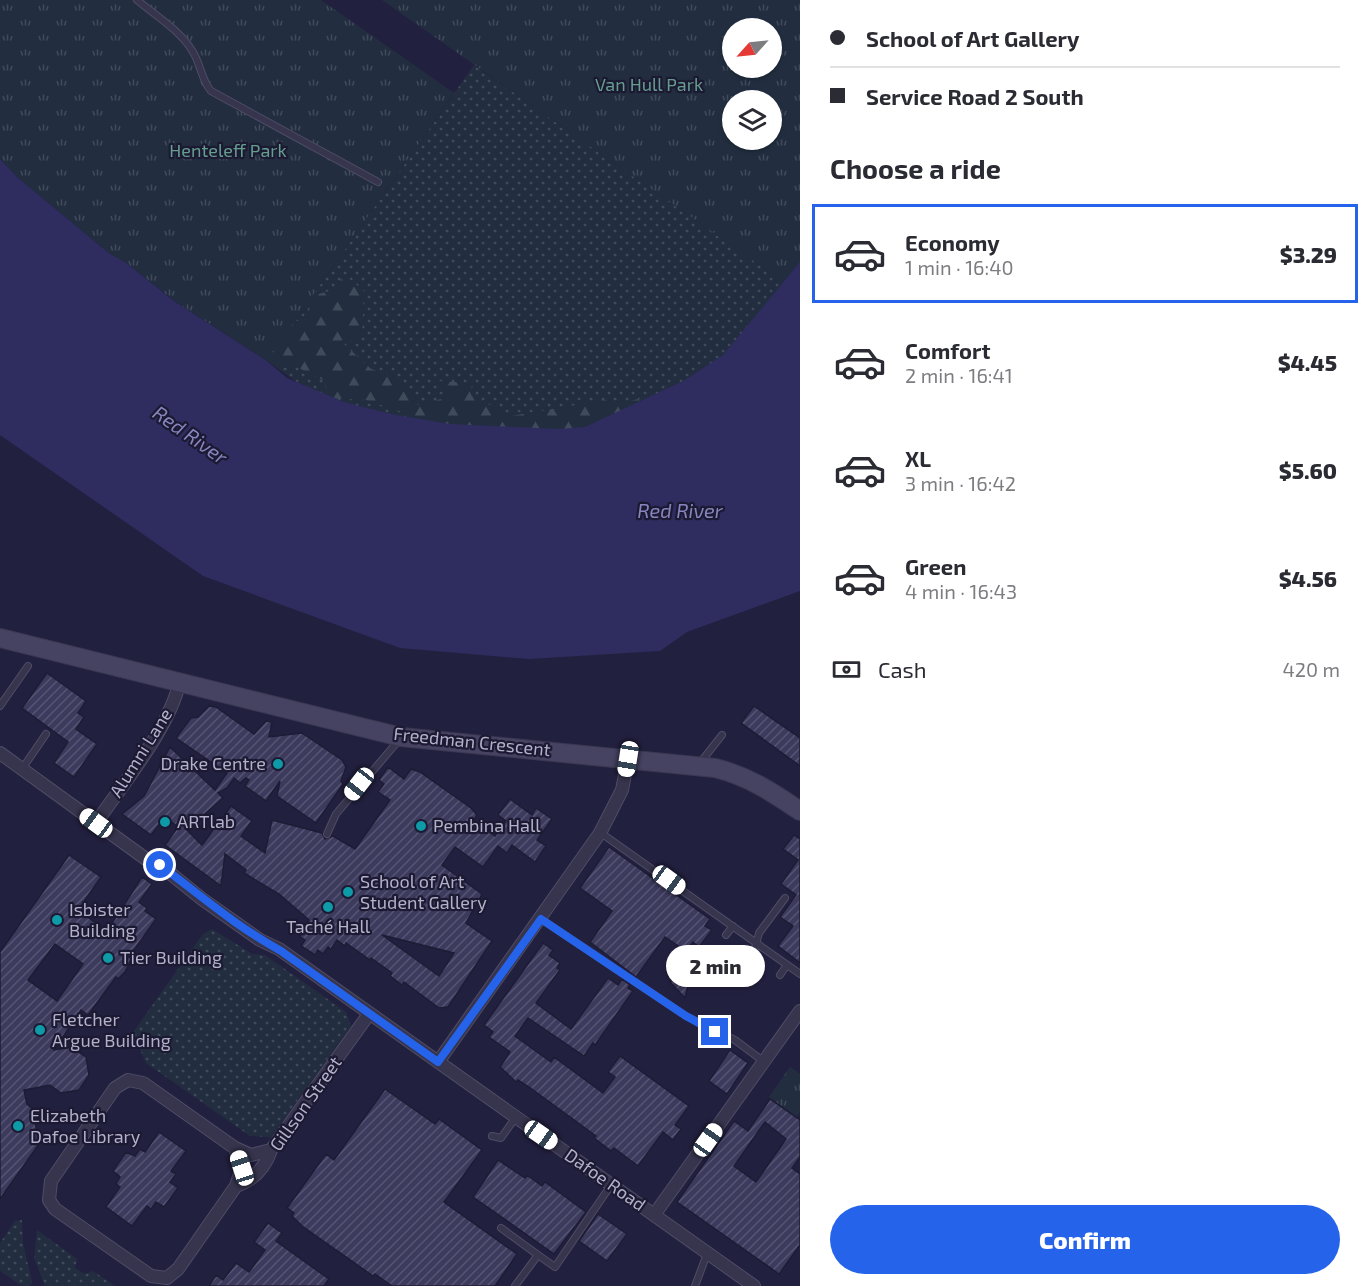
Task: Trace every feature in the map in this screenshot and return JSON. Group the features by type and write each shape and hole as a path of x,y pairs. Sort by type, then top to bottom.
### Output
{"street":[{"name":"Freedman Crescent","path":"0,638 401,737 698,766 739,774 800,811"},
{"name":"Alumni Lane","path":"96,823 158,732 177,693 180,681"},
{"name":"Dafoe Road","path":"0,753 174,876 184,878 274,942 279,950 754,1286"},
{"path":"438,1062 600,833 622,790 628,759"},
{"path":"654,1215 800,1011"},
{"name":"Gillson Street","path":"237,1186 250,1181 268,1161 271,1150 369,1014"},
{"path":"235,1148 242,1168 237,1186 178,1269 167,1278 151,1276 55,1209 49,1200 51,1181 116,1088 128,1080 143,1083 235,1148 250,1155 271,1150"}],"lane":[{"path":"137,0 181,36 194,54 204,82 211,91 378,182"},
{"path":"0,706 28,666"},
{"path":"22,769 46,734"},
{"path":"698,766 722,735"},
{"path":"327,834 336,814 401,737"},
{"path":"600,833 641,860 671,876 725,916 733,926 800,974"},
{"path":"641,860 645,853"},
{"path":"753,954 759,933 785,898"},
{"path":"541,919 686,1016 735,1040 763,1061"},
{"path":"726,935 733,926"},
{"path":"780,975 787,965"},
{"path":"492,1136 501,1138 516,1117"},
{"path":"501,1228 555,1267 611,1185"},
{"path":"695,1286 708,1253"},
{"path":"515,1286 538,1255"}],"green space":[{"name":"Henteleff Park","path":"0,0 321,0 454,93 267,361 176,302 125,262 110,254 17,177 0,159"},
{"name":"Van Hull Park","path":"382,0 800,0 800,290 798,292"},
{"path":"474,65 798,292 695,392 510,438 327,403 267,361"},
{"path":"0,114 276,311 300,322 319,294 332,290 345,275 364,291 362,337 343,343 371,369 392,375 419,406 450,396 442,391 438,381 472,383 471,395 511,416 611,399 615,405 669,391 597,428 472,433 445,419 434,435 414,430 405,413 366,400 328,398 325,381 297,367 277,366 265,349"},
{"path":"212,929 252,954 265,955 346,1012 351,1026 271,1137 250,1136 146,1063 138,1045 129,1038 203,934"},
{"path":"790,1067 800,1074 800,1112 797,1117 769,1097"},
{"path":"22,1220 23,1243 32,1282 30,1286 22,1286 0,1271 0,1243 15,1221"},
{"path":"37,1230 77,1259 75,1268 85,1274 93,1271 115,1286 45,1286 34,1258"}],"water":[{"name":"Red River","path":"0,159 17,177 110,254 125,262 174,301 267,361 287,378 344,402 391,414 450,424 560,429 585,427 685,380 723,355 800,262 800,591 687,632 660,651 529,659 400,648 203,576 0,435"}],"building":[{"path":"47,673 86,701 78,713 84,717 76,729 97,744 74,777 54,763 68,742 22,708"},
{"path":"209,706 216,707 254,734 266,721 272,722 269,737 302,733 342,760 346,767 341,781 343,784 316,823 277,796 280,781 266,801 245,786 249,780 246,778 240,783 234,778 227,788 218,793 223,798 187,830 202,845 231,806 252,821 241,836 265,853 272,820 322,833 325,839 333,836 355,849 390,800 378,792 384,784 379,780 388,767 404,779 411,769 420,772 471,808 477,815 474,820 495,836 506,821 498,815 510,799 532,815 536,808 552,819 537,840 546,846 535,862 512,845 507,853 498,846 483,867 455,847 442,865 482,894 466,923 492,941 448,1007 439,1008 404,982 402,985 390,976 392,973 346,943 345,946 337,940 331,949 328,947 323,954 318,950 315,955 301,946 305,940 300,937 309,920 279,894 244,873 246,870 225,854 221,886 165,845 178,827 165,817 151,835 122,814 144,796 170,747 215,790 227,773 176,738 191,718 198,717","holes":["382,935 454,953 439,976"]},
{"path":"754,706 800,738 800,766 741,723"},
{"path":"794,835 800,839 800,963 778,946 793,926 780,917 796,895 781,884 798,860 783,849"},
{"path":"609,847 710,919 705,926 712,930 699,947 693,942 686,951 665,937 636,977 590,942 612,911 580,888"},
{"path":"69,855 101,877 78,910 107,931 142,877 152,884 139,902 147,908 145,911 156,919 129,957 132,958 125,972 118,979 116,977 88,1015 81,1010 54,1050 71,1047 86,1057 89,1075 79,1090 61,1093 50,1085 24,1090 27,1104 33,1109 39,1144 0,1199 0,952","holes":["55,944 83,964 57,1001 28,980"]},
{"path":"543,943 553,950 549,955 560,963 557,968 560,970 536,1003 571,1029 608,978 618,985 622,979 630,985 628,988 633,991 595,1045 593,1043 584,1056 528,1018 515,1036 551,1062 554,1057 603,1093 615,1077 608,1072 620,1056 689,1106 675,1125 681,1129 673,1140 663,1132 638,1166 614,1148 611,1151 594,1138 596,1136 529,1087 518,1080 516,1082 500,1067 510,1052 489,1037 493,1032 484,1025"},
{"path":"684,957 700,972 688,985 685,998 670,982 681,968"},
{"path":"730,1050 748,1063 727,1094 709,1081"},
{"path":"385,1089 435,1124 439,1119 482,1150 444,1202 517,1254 495,1286 392,1286 375,1274 373,1276 302,1226 292,1216 294,1213 287,1208 326,1154 334,1160"},
{"path":"770,1099 800,1120 800,1157 792,1168 800,1174 800,1245 779,1274 677,1202 734,1121 748,1131","holes":["765,1122 786,1139 756,1182 734,1166"]},
{"path":"159,1132 186,1151 171,1171 176,1174 170,1182 178,1188 164,1207 156,1202 151,1209 147,1206 132,1226 106,1207 120,1187 116,1184 120,1177 113,1171 126,1152 135,1156 140,1149 145,1152"},
{"path":"498,1160 525,1178 527,1175 542,1186 545,1182 586,1212 554,1254 473,1197"},
{"path":"598,1214 627,1234 607,1261 579,1241"},
{"path":"268,1223 282,1233 276,1241 329,1279 324,1286 209,1286 216,1275 223,1280 236,1263 249,1272 265,1250 254,1242"}],"place":[{"name":"Drake Centre","path":"278,764"},
{"name":"ARTlab","path":"165,822"},
{"name":"Pembina Hall","path":"421,826"},
{"name":"School of Art Student Gallery","path":"348,892"},
{"name":"Taché Hall","path":"328,907"},
{"name":"Isbister Building","path":"57,920"},
{"name":"Tier Building","path":"108,958"},
{"name":"Fletcher Argue Building","path":"40,1030"},
{"name":"Elizabeth Dafoe Library","path":"18,1126"}],"route":[{"path":"160,865 202,899 260,940 281,951 438,1062 541,919 686,1016 715,1032"}]}
